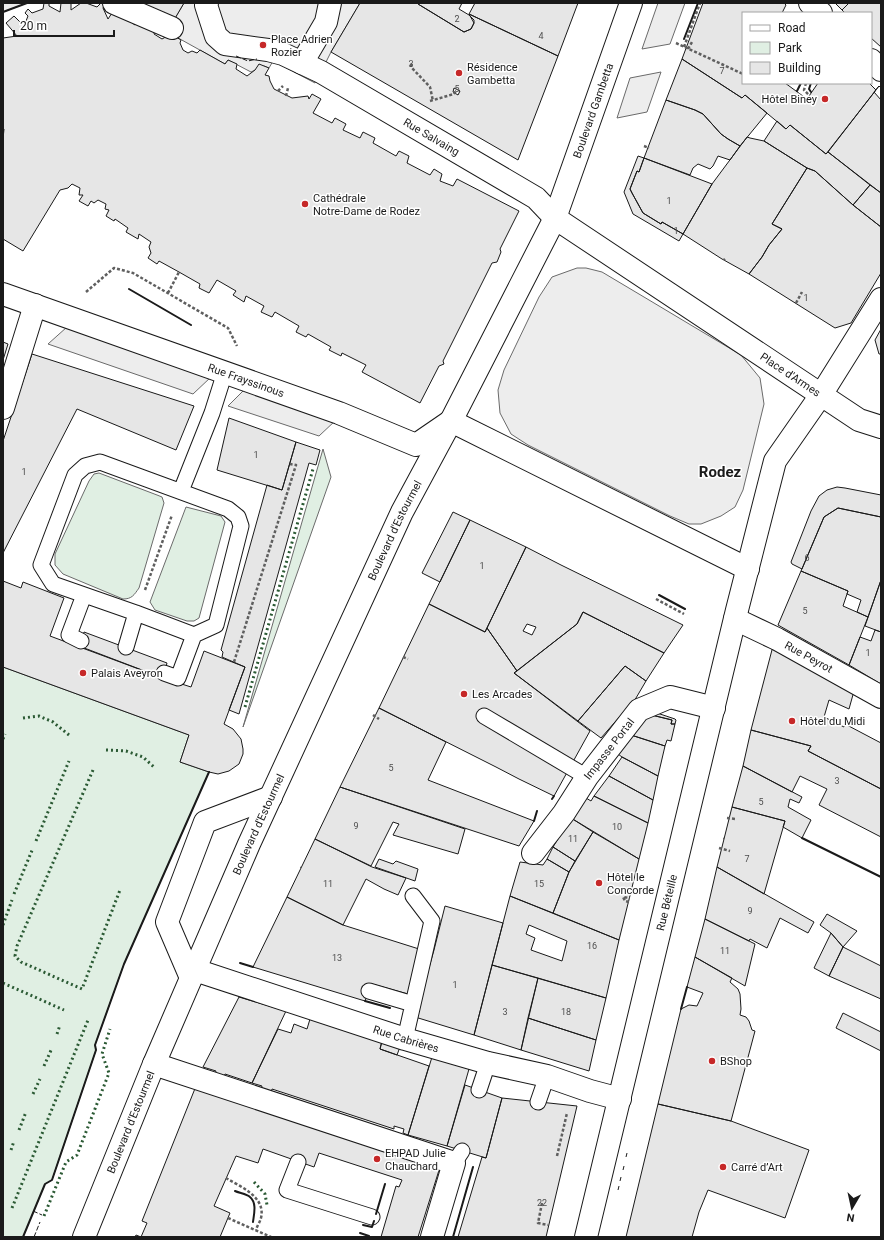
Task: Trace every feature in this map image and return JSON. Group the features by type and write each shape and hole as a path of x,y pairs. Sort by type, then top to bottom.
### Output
{"street":[{"path":"114,3 172,28"},
{"path":"207,3 206,5 216,36 225,44 268,50 283,54 302,63 326,22 330,3"},
{"name":"Boulevard Gambetta","path":"555,218 630,3"},
{"path":"810,3 820,12"},
{"path":"872,61 881,70"},
{"name":"Rue Salvaing","path":"302,63 322,72 536,198 555,218"},
{"path":"555,218 451,421 748,569"},
{"name":"Place d'Armes","path":"555,218 820,395 775,461 748,569"},
{"name":"Rue Frayssinous","path":"3,294 339,413 416,444 451,421"},
{"path":"881,299 820,395 859,420 881,427"},
{"path":"3,408 35,306"},
{"name":"Boulevard d'Estourmel","path":"84,1237 154,1064 249,844 402,512 451,421"},
{"name":"Rue Béteille","path":"586,1237 748,569"},
{"name":"Rue Peyrot","path":"735,619 777,639 881,697"},
{"name":"Impasse Portal","path":"533,853 564,813 587,777 639,710 670,697 714,708"},
{"path":"193,974 167,922 205,822 271,797"},
{"name":"Rue Cabrières","path":"193,974 405,1039 488,1063 547,1076 590,1091 620,1099"},
{"path":"154,1064 311,1120 458,1157 432,1237"}],"lane":[{"path":"181,492 212,413 225,372"},
{"path":"164,673 178,678 194,635 216,625 241,526 238,517 228,509 100,462 85,466 75,475 41,565 53,584 136,612 194,635"},
{"path":"81,641 69,636 84,595"},
{"path":"126,647 136,612"},
{"path":"484,716 587,777"},
{"path":"405,1039 432,921 413,896"},
{"path":"369,991 413,1004"},
{"path":"479,1090 488,1063"},
{"path":"538,1102 547,1076"},
{"path":"298,1162 288,1190 372,1217"}],"path":[{"path":"684,46 700,3"},
{"path":"688,49 692,42"},
{"path":"676,43 742,74"},
{"path":"411,64 411,67 430,87 433,101"},
{"path":"806,84 804,90 809,96"},
{"path":"428,101 433,101 454,94 457,89"},
{"path":"644,146 648,148"},
{"path":"86,292 114,268 133,273 228,328 238,347"},
{"path":"168,293 179,272"},
{"path":"796,304 802,292"},
{"path":"234,662 296,465 290,464"},
{"path":"136,612 174,512"},
{"path":"656,599 684,614"},
{"path":"403,657 408,659"},
{"path":"373,715 379,720"},
{"path":"727,818 736,819"},
{"path":"719,848 730,851"},
{"path":"629,902 625,901 623,897 630,898"},
{"path":"557,1156 567,1112"},
{"path":"226,1178 252,1193 261,1205 261,1218 256,1230"},
{"path":"542,1203 538,1223 548,1226"},
{"path":"228,1218 271,1237"}],"green space":[{"path":"323,449 331,477 243,727"},
{"path":"99,473 162,497 164,503 139,588 134,595 129,598 123,599 63,574 55,565 55,554 89,481 94,474"},
{"path":"186,507 221,516 225,522 199,618 194,621 187,621 155,610 150,602"},
{"path":"3,667 189,735 180,762 209,772 124,964 95,1045 96,1050 52,1180 45,1184 23,1237 3,1237"}],"shaded area":[{"path":"3,3 27,3 3,12"},
{"name":"Place Adrien Rozier","path":"184,3 360,3 331,52 315,83 273,61 269,68 264,66 251,72 228,60 225,64 171,34 174,20"},
{"path":"658,3 685,3 670,44 642,49"},
{"path":"661,72 647,112 617,118 630,78"},
{"path":"577,268 586,268 602,272 741,355 760,378 764,404 743,490 735,507 721,516 701,524 689,524 528,445 511,434 500,413 498,390 504,370 539,297 552,277"},
{"path":"67,327 211,377 193,394 48,344"},
{"path":"246,388 336,420 319,436 228,406"}],"building":[{"name":"Cathédrale Notre-Dame de Rodez","path":"44,3 49,3 49,6 60,12 61,3 71,3 71,10 81,3 86,3 97,7 103,3 105,4 103,8 108,19 116,7 135,25 137,21 155,30 154,34 162,39 171,34 181,40 180,43 183,50 188,53 192,51 197,53 200,50 225,64 228,60 237,64 236,69 247,76 255,70 259,64 269,68 265,75 269,76 274,89 292,98 308,96 309,99 312,94 321,99 313,113 332,123 335,118 346,124 343,130 360,138 363,132 375,138 373,143 396,156 399,151 409,156 407,163 430,175 434,169 442,174 440,181 453,186 457,179 519,211 500,249 501,252 497,262 492,263 443,361 444,364 439,366 420,403 362,372 366,365 342,353 341,356 329,350 331,347 308,334 306,337 296,332 299,326 275,312 272,317 261,312 264,306 246,296 244,302 233,295 236,291 217,280 209,293 199,288 200,284 179,272 159,261 157,264 148,258 151,253 149,247 151,242 139,234 138,239 126,232 128,228 115,219 114,221 106,216 109,210 105,209 106,204 98,200 94,203 91,201 88,206 79,201 83,195 79,195 80,188 72,184 68,188 60,190 23,251 3,239 3,38 17,36 6,23 14,16 24,26 28,16 25,13 28,9 32,13 43,9"},
{"path":"135,3 184,3 174,20"},
{"name":"Résidence Gambetta","path":"360,3 419,3 418,4 464,32 471,29 474,23 469,14 558,56 518,160 331,52"},
{"path":"462,3 459,9 469,15 474,20 474,23 471,29 464,32 418,4"},
{"path":"475,3 578,3 558,56 469,14"},
{"path":"703,3 784,3 786,5 782,12 742,12 742,84 786,84 807,99 817,84 870,84 876,90 826,154 790,125 786,129 745,95 742,98 682,59"},
{"path":"835,3 849,3 842,10"},
{"path":"849,3 881,3 881,47 872,39 872,12 844,12 842,10"},
{"path":"682,59 742,98 745,95 767,113 740,146 721,134 703,114 666,100"},
{"path":"879,86 881,88 881,193 828,152"},
{"path":"879,86 881,88 881,100 874,92"},
{"path":"454,88 460,91 458,95 453,92"},
{"path":"666,100 703,114 721,134 740,146 730,160 718,156 710,169 698,164 693,168 690,175 644,158"},
{"path":"777,121 786,129 790,125 826,154 828,152 870,185 853,205 815,171 807,168 764,141"},
{"path":"747,137 764,141 807,168 772,224 782,229 749,274 683,234 712,184"},
{"path":"638,156 644,158 639,172 637,171 630,189 643,213 661,224 662,222 683,234 679,241 633,214 624,192"},
{"path":"644,158 712,184 683,234 662,222 661,224 643,213 632,193 630,189 637,171 639,172"},
{"path":"807,168 815,171 853,205 881,227 881,273 851,323 835,328 749,274 782,229 772,224"},
{"path":"870,185 881,193 881,227 853,205"},
{"path":"881,329 881,354 879,354 875,340"},
{"path":"3,342 8,344 3,360"},
{"path":"32,354 194,406 176,450 77,409 3,553 3,441"},
{"path":"229,418 296,442 282,490 217,470"},
{"path":"296,442 320,450 316,465 309,463 239,714 229,710 245,667 222,657 223,652 221,650 267,485 282,490"},
{"path":"837,487 881,495 881,517 838,508 824,517 802,569 792,564 791,562 811,511 819,496 827,490"},
{"path":"838,508 881,517 881,580 868,617 857,612 861,600 847,594 848,591 801,571 824,517"},
{"path":"453,512 470,520 440,582 422,573"},
{"path":"470,520 526,547 485,632 429,604"},
{"path":"526,547 683,625 664,653 583,612 577,624 517,671 487,628","holes":["527,624 536,627 532,635 523,631"]},
{"path":"801,571 848,591 843,606 868,617 849,665 778,625"},
{"path":"881,580 881,632 865,626"},
{"name":"Palais Aveyron","path":"3,581 21,588 23,582 64,598 50,636 163,678 191,687 204,651 245,667 224,724 233,729 241,739 243,754 239,764 229,771 218,774 180,762 189,735 3,667"},
{"name":"Les Arcades","path":"429,604 485,632 487,628 517,671 514,673 590,731 554,796 379,708"},
{"path":"583,612 664,653 646,681 625,666 578,721 514,673 577,624"},
{"path":"875,630 881,632 881,684 849,665 860,637 871,641"},
{"path":"84,632 167,663 163,678 79,646"},
{"name":"Hôtel du Midi","path":"773,646 854,691 849,709 829,700 824,717 844,727 845,724 881,743 881,789 808,751 811,746 751,730"},
{"path":"625,666 646,681 636,698 601,738 578,721"},
{"path":"379,708 446,742 428,780 534,821 519,846 340,787"},
{"path":"651,711 675,719 675,724 671,724 672,720 648,714"},
{"path":"647,714 672,720 671,724 675,724 671,741 667,740 665,746 631,735"},
{"path":"751,730 811,746 808,751 881,789 881,837 819,805 827,789 800,776 792,792 743,766"},
{"path":"631,735 665,746 658,776 618,754"},
{"path":"622,757 658,776 653,800 609,776"},
{"path":"743,766 802,797 799,803 790,799 788,807 811,820 802,838 783,827 785,821 732,807"},
{"path":"609,776 653,800 648,823 594,796"},
{"path":"340,787 465,829 458,854 393,835 399,824 393,822 371,866 315,839"},
{"path":"594,796 648,823 639,859 571,818 586,798 591,801"},
{"path":"732,807 785,821 764,894 717,867"},
{"path":"571,818 593,832 575,861 553,847"},
{"name":"Hôtel le Concorde","path":"593,832 639,859 619,940 553,913 569,872"},
{"path":"315,839 372,867 406,878 398,895 366,879 343,925 287,897"},
{"path":"553,847 575,861 569,872 547,859"},
{"path":"379,859 393,864 396,861 418,869 415,881 375,867"},
{"path":"547,859 569,872 553,913 510,896 520,862 543,865"},
{"path":"717,867 814,922 808,933 780,918 767,948 750,939 749,941 705,919"},
{"path":"510,896 619,940 606,998 492,965","holes":["529,925 567,941 562,961 531,950 535,938 526,934"]},
{"path":"287,897 343,925 419,949 408,994 372,984 365,1001 253,967"},
{"path":"445,906 503,923 474,1035 415,1017"},
{"path":"827,914 857,931 843,947 831,933 820,925"},
{"path":"705,919 755,944 745,986 695,957"},
{"path":"831,933 843,947 829,976 814,968"},
{"path":"843,947 881,966 881,999 829,976"},
{"path":"695,957 732,978 730,982 738,989 740,994 740,1015 746,1017 752,1030 755,1031 731,1121 658,1104 681,1009 689,1005 697,1006 703,993 687,987"},
{"path":"492,965 538,978 521,1050 474,1035"},
{"path":"538,978 606,998 596,1040 528,1018"},
{"path":"239,997 286,1011 252,1083 225,1074 223,1078 215,1074 216,1071 203,1067"},
{"path":"843,1013 881,1032 881,1051 836,1028"},
{"path":"528,1018 596,1040 589,1071 521,1050"},
{"path":"310,1019 382,1041 380,1049 429,1066 408,1135 403,1133 404,1129 394,1126 394,1129 272,1089 271,1093 261,1090 262,1086 252,1083 278,1029 291,1033 294,1024 307,1029"},
{"path":"382,1041 400,1047 397,1055 380,1049"},
{"path":"432,1057 469,1069 447,1146 408,1135"},
{"path":"465,1085 502,1098 486,1158 447,1146"},
{"name":"EHPAD Julie Chauchard","path":"196,1086 440,1167 418,1237 381,1237 396,1186 399,1187 402,1180 319,1153 314,1167 263,1149 258,1163 236,1156 214,1206 230,1213 220,1237 141,1237 147,1223 142,1221"},
{"path":"502,1098 577,1106 546,1237 458,1237 482,1157 486,1158"},
{"name":"Carré d’Art","path":"658,1104 731,1121 809,1150 785,1218 708,1190 699,1212 692,1237 626,1237"}],"hedge":[{"path":"245,707 313,469"},
{"path":"23,718 39,716 53,722 69,735"},
{"path":"3,739 5,734"},
{"path":"106,750 126,751 143,757 155,768"},
{"path":"36,841 69,761"},
{"path":"93,770 17,946 15,956 21,962 82,989 120,890"},
{"path":"14,894 33,848"},
{"path":"3,925 12,900"},
{"path":"3,983 64,1010"},
{"path":"12,1208 88,1020"},
{"path":"57,1034 60,1025"},
{"path":"44,1216 66,1162 77,1155 109,1073 102,1054 110,1029"},
{"path":"44,1066 52,1048"},
{"path":"33,1094 40,1079"},
{"path":"19,1130 26,1112"},
{"path":"11,1150 14,1141"},
{"path":"254,1182 265,1194 267,1205"}],"fence":[{"path":"236,56 248,61 257,59"},
{"path":"626,1157 627,1153"},
{"path":"623,1170 624,1166"},
{"path":"620,1181 621,1177"},
{"path":"618,1190 619,1186"},
{"path":"33,1211 42,1215"},
{"path":"34,1237 40,1222"}],"wall":[{"path":"3,12 27,3"},
{"path":"684,39 698,3"},
{"path":"797,91 800,84"},
{"path":"811,84 809,89 811,92"},
{"path":"129,289 191,325"},
{"path":"659,595 685,609"},
{"path":"23,1237 45,1184 52,1180 96,1050 95,1045 124,964 209,772"},
{"path":"534,821 537,811"},
{"path":"802,838 881,877"},
{"path":"240,963 253,967"},
{"path":"681,1009 687,987"},
{"path":"365,1001 390,1008"},
{"path":"453,1237 473,1167"},
{"path":"376,1214 385,1184"},
{"path":"235,1191 247,1195 254,1202 253,1222"},
{"path":"363,1225 372,1227 374,1221"},
{"path":"360,1233 369,1237"}],"place":[{"name":"Place Adrien Rozier","path":"263,45"},
{"name":"Résidence Gambetta","path":"459,73"},
{"name":"Hôtel Biney","path":"825,99"},
{"name":"Cathédrale Notre-Dame de Rodez","path":"305,204"},
{"name":"Palais Aveyron","path":"83,673"},
{"name":"Les Arcades","path":"464,694"},
{"name":"Hôtel du Midi","path":"792,721"},
{"name":"Hôtel le Concorde","path":"599,883"},
{"name":"BShop","path":"712,1061"},
{"name":"EHPAD Julie Chauchard","path":"377,1159"},
{"name":"Carré d’Art","path":"723,1167"}],"district":[{"name":"Rodez","path":"720,472"}]}
